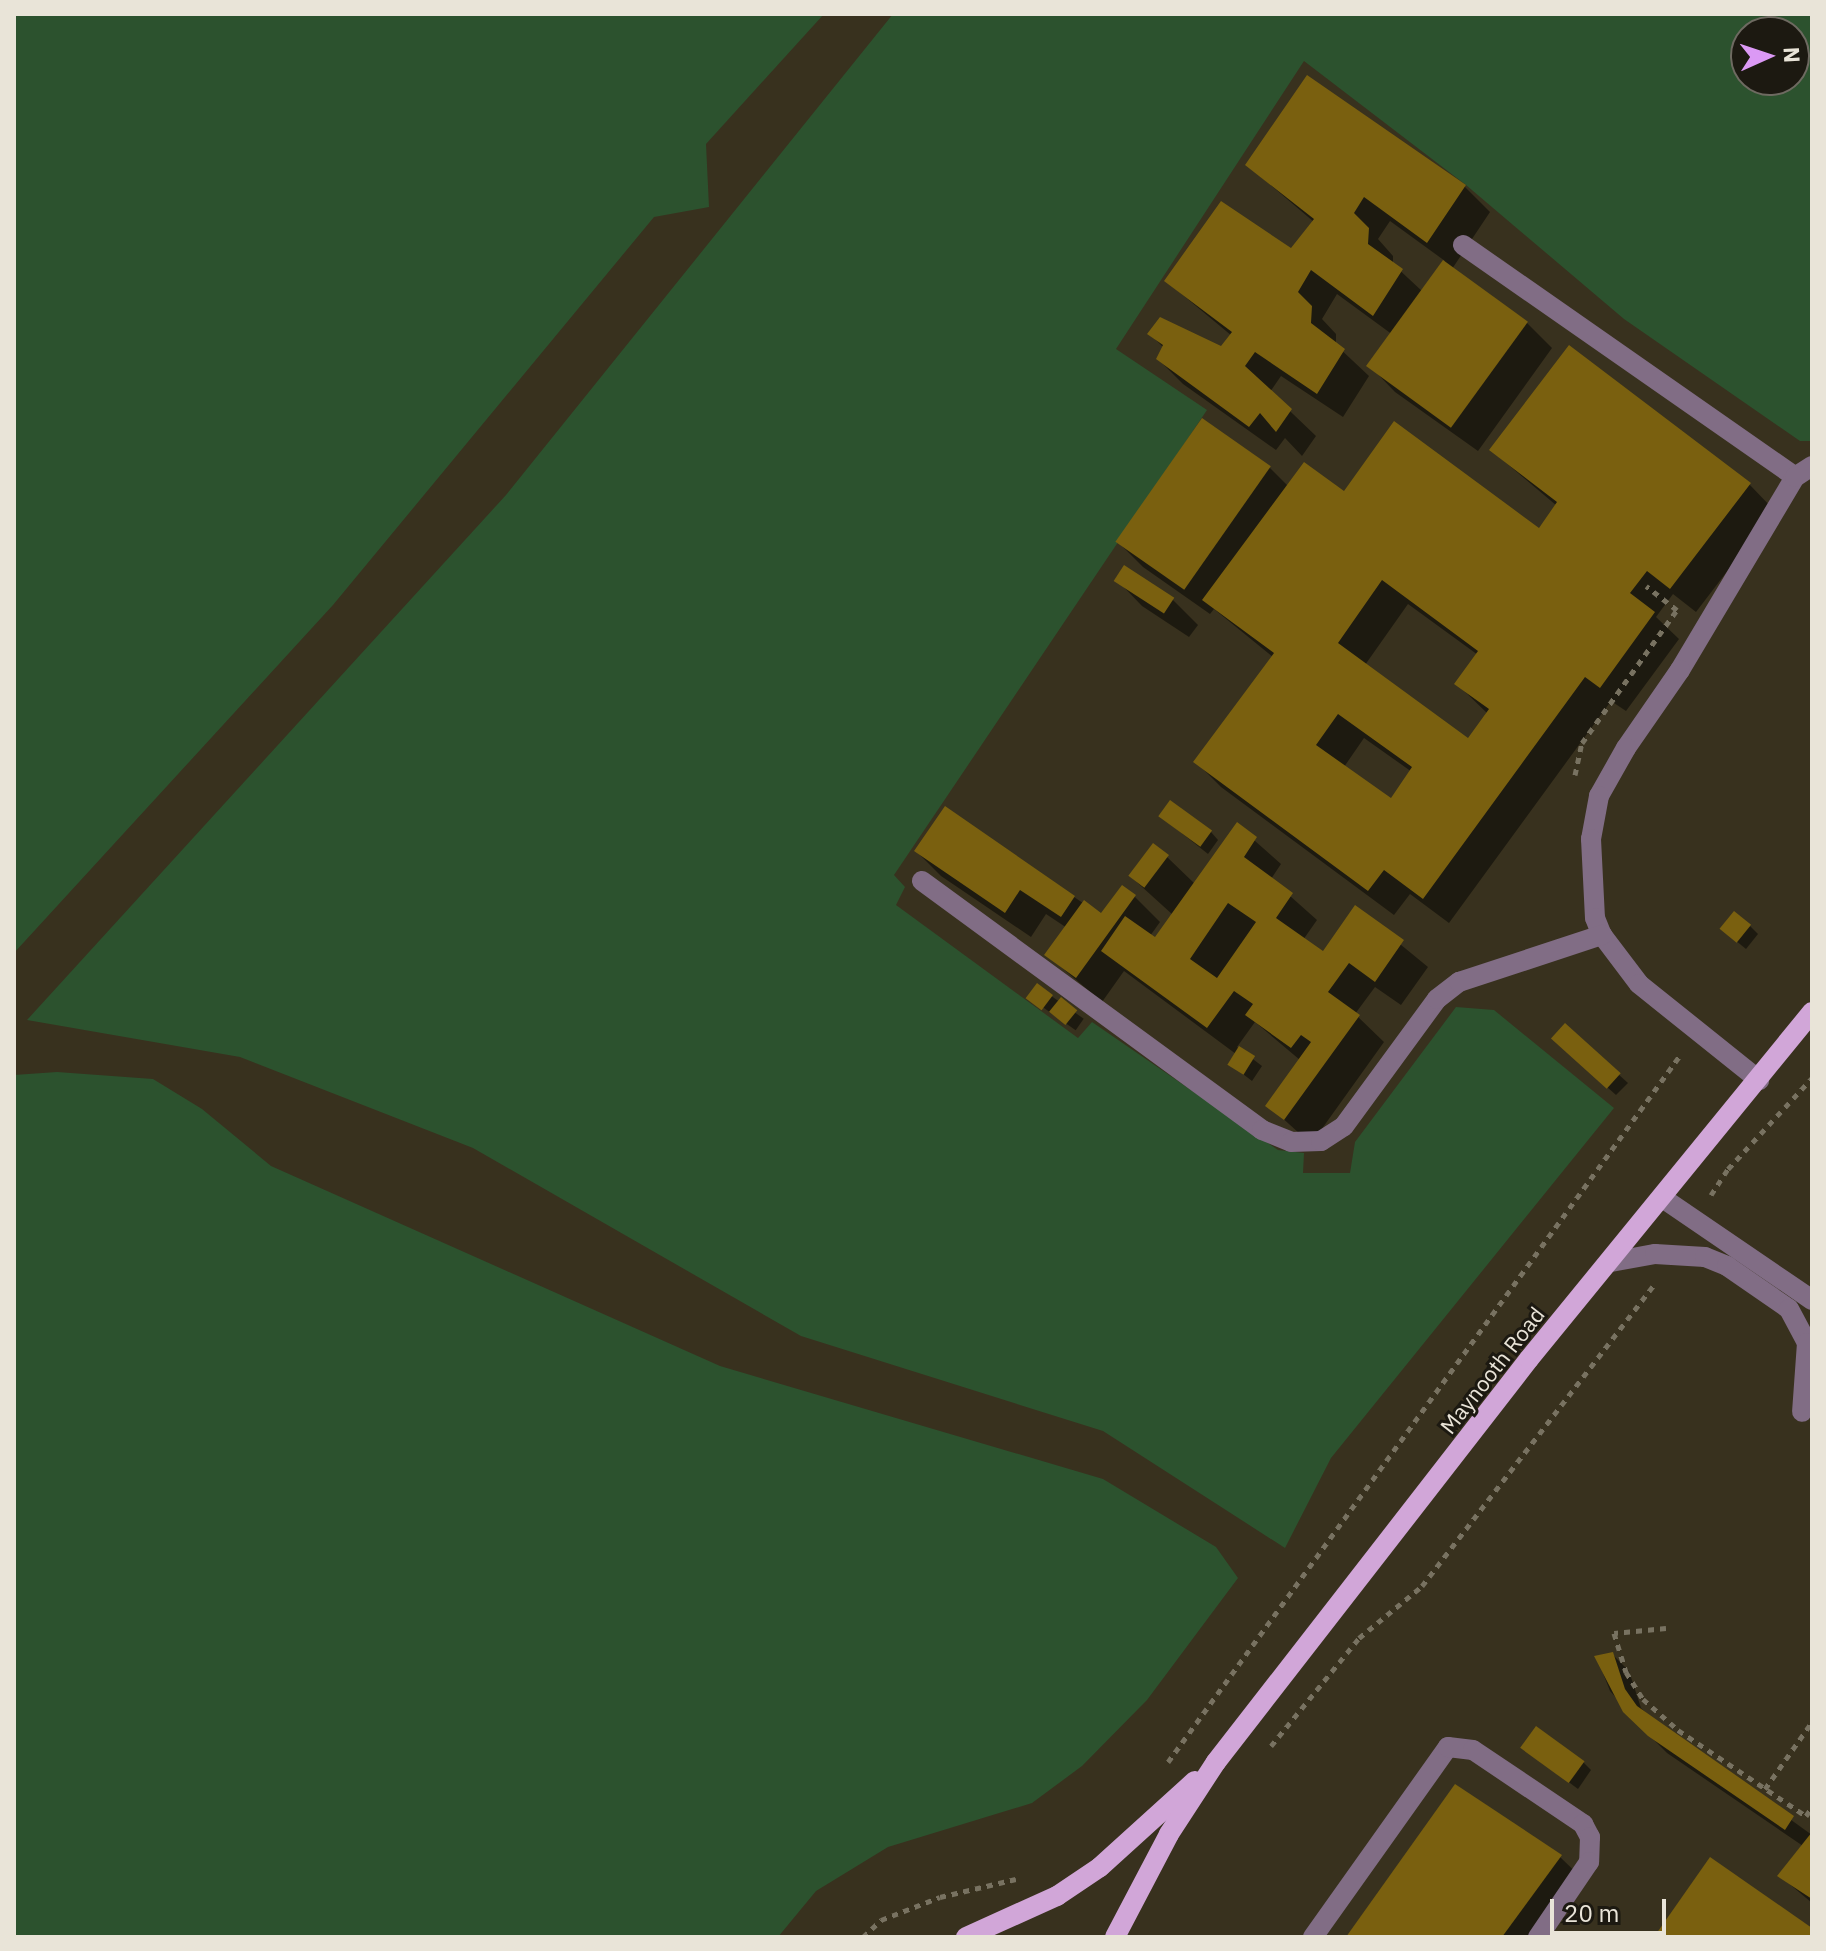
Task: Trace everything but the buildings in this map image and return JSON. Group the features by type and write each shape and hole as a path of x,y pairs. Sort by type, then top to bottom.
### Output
{"main road":[{"name":"Maynooth Road","path":"1115,1937 1169,1834 1216,1762 1529,1359 1664,1199 1812,1012"},
{"name":"Maynooth Road","path":"966,1937 1057,1896 1100,1867 1216,1762"}],"lane":[{"path":"1463,245 1803,472 1599,796 1591,839 1592,887 1602,935 1639,984 1759,1080"},
{"path":"922,881 1262,1130 1291,1142 1321,1141 1344,1126 1437,999 1459,982 1602,935"},
{"path":"1664,1199 1812,1300"},
{"path":"1611,1262 1673,1254 1727,1266 1789,1309 1807,1343 1802,1412"},
{"path":"1313,1937 1448,1747 1473,1750 1583,1824 1590,1837 1589,1862 1538,1937"}],"path":[{"path":"1158,1772 1197,1727 1699,1030"},
{"path":"1694,1219 1728,1169 1812,1078"},
{"path":"1260,1759 1359,1638 1422,1586 1450,1553 1649,1294 1673,1254"},
{"path":"1666,1628 1614,1633 1626,1672 1643,1699 1678,1730 1806,1816 1812,1807"},
{"path":"1765,1789 1812,1722"},
{"path":"863,1937 881,1920 940,1897 1021,1878"}],"green space":[{"path":"14,14 824,14 706,144 709,207 654,217 333,605 14,953"},
{"path":"893,14 1812,14 1812,441 1800,441 1624,319 1466,185 1304,61 1116,349 1207,410 894,875 905,887 896,905 1078,1038 1092,1022 1278,1150 1304,1153 1303,1173 1350,1173 1355,1142 1456,1007 1494,1010 1614,1108 1331,1458 1285,1548 1103,1431 801,1336 473,1148 240,1057 27,1020 506,495"},
{"path":"57,1072 153,1079 202,1109 271,1166 720,1366 1103,1479 1216,1547 1238,1578 1147,1700 1082,1766 1032,1803 888,1847 816,1891 778,1937 14,1937 14,1075"}]}
